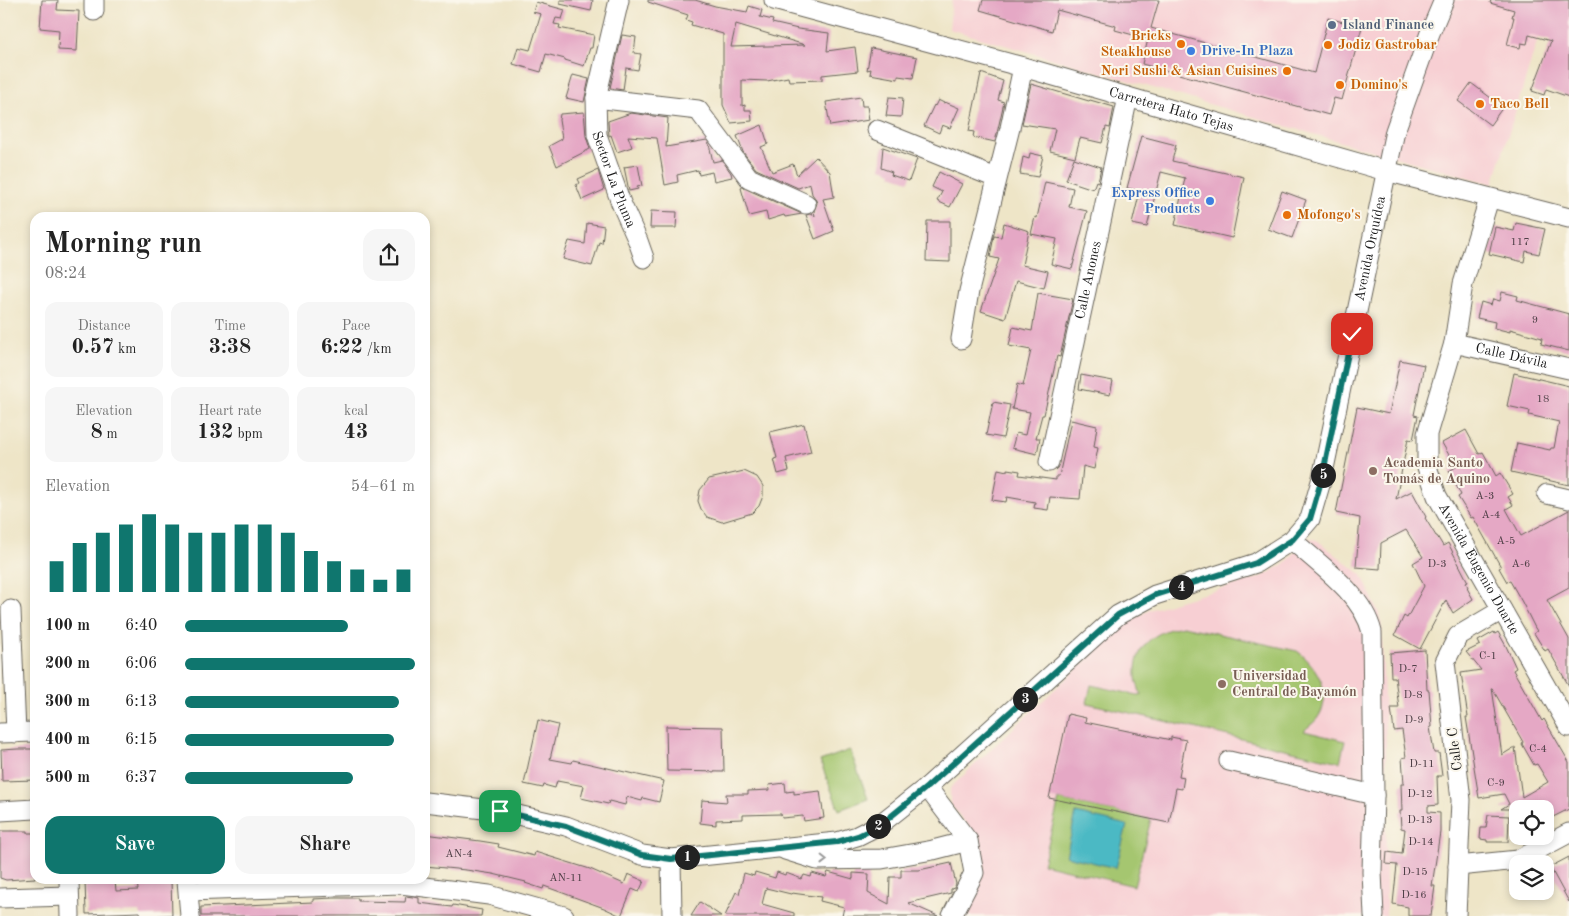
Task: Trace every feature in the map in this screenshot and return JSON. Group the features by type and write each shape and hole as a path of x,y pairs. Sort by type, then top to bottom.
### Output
{"street":[{"name":"Sector La Pluma","path":"619,0 596,98 597,135 621,203 644,258"},
{"name":"Carretera Hato Tejas","path":"774,0 1023,67 1386,171 1569,218"},
{"name":"Avenida Orquídea","path":"430,803 500,811 566,826 642,855 671,859 837,842 858,836 879,826 927,787 1118,615 1155,595 1256,563 1292,540 1310,519 1322,478 1395,131 1430,33 1444,0"},
{"path":"961,340 969,292 1010,128 1023,67"},
{"name":"Calle Anones","path":"1049,462 1128,97"},
{"path":"596,98 698,110 749,178 806,204"},
{"path":"877,130 996,178"},
{"name":"Avenida Eugenio Duarte","path":"1489,199 1463,284 1454,343 1427,434 1427,467 1437,496 1569,727"},
{"name":"Calle Dávila","path":"1454,343 1569,369"},
{"path":"1547,494 1569,499"},
{"path":"1292,540 1358,601 1369,619 1372,632 1374,795 1372,872 1374,916"},
{"path":"11,610 8,733 30,732"},
{"name":"Calle C","path":"1456,916 1461,800 1445,662 1458,636 1502,610"},
{"path":"1229,761 1374,795"},
{"path":"927,787 968,841 974,873 952,916"},
{"path":"0,811 30,809"},
{"path":"1458,866 1518,860 1569,833"},
{"path":"777,848 817,860 882,859 968,841"},
{"path":"671,859 672,916"},
{"path":"190,916 188,886 294,884"},
{"path":"415,884 489,895 560,915"},
{"path":"0,898 69,888 70,916"},
{"path":"1363,916 1374,894"}],"shaded area":[{"name":"Drive-In Plaza","path":"952,0 1550,0 1493,184 949,29"},
{"name":"Universidad Central de Bayamón","path":"1307,538 1317,540 1362,575 1381,618 1386,742 1386,916 960,916 984,867 977,837 950,804 950,788 1121,627 1149,610 1261,577 1286,563"}],"green space":[{"path":"1183,626 1297,651 1305,657 1322,682 1324,702 1316,720 1304,731 1345,741 1340,762 1087,703 1091,685 1141,696 1136,679 1136,666 1143,648 1155,636"},
{"path":"850,750 868,799 839,810 820,761"},
{"path":"1059,800 1151,819 1134,886 1043,864"}],"water":[{"path":"1076,813 1127,825 1116,868 1066,856"}],"building":[{"path":"42,0 58,0 57,10 79,11 77,51 58,50 59,30 40,28"},
{"path":"560,0 593,0 591,11 560,4"},
{"path":"648,0 695,0 747,12 749,6 762,10 760,17 773,20 772,23 829,33 827,51 855,47 858,71 822,75 822,80 789,81 788,77 767,81 742,80 742,106 745,105 745,110 751,110 752,121 731,123 723,105 723,34 691,25 692,22 686,20 688,15 648,2","holes":["736,24 805,45 731,47"]},
{"name":"Drive-In Plaza","path":"983,0 1159,0 1151,28 1314,73 1328,18 1362,27 1342,100 1334,98 1329,115 1142,64 1148,39 1115,30 1116,26 1057,10 1052,31 980,10"},
{"path":"1491,0 1569,0 1569,97 1546,89 1544,95 1532,91 1551,41 1529,35 1527,44 1521,43 1520,48 1507,45 1514,10 1490,3"},
{"path":"536,2 565,10 562,19 556,18 554,24 560,25 559,28 594,35 592,48 590,48 584,66 546,54 541,72 513,64 518,47 530,50 541,14 533,12"},
{"path":"622,35 636,37 634,53 641,54 638,70 626,68 623,90 610,88"},
{"path":"871,48 917,57 913,78 898,76 898,79 870,74 871,69 867,70"},
{"path":"981,73 1003,81 998,100 1004,102 995,142 973,137 974,132 969,131"},
{"path":"573,75 589,79 584,102 566,98"},
{"name":"Taco Bell","path":"1471,83 1503,107 1490,125 1458,101"},
{"path":"1031,84 1114,107 1110,128 1106,127 1102,143 1080,138 1075,157 1050,151 1055,129 1022,124"},
{"path":"861,97 862,106 867,106 869,120 830,126 826,102"},
{"path":"889,97 903,98 901,117 886,116"},
{"path":"938,100 959,108 950,128 942,125 939,133 924,126"},
{"path":"584,112 586,136 590,149 557,166 549,146 562,139 560,114"},
{"path":"631,113 668,118 666,147 707,140 713,162 722,160 732,177 714,181 712,172 699,175 698,170 677,175 678,182 665,185 657,138 628,136 632,147 617,152 611,135 609,136 608,121"},
{"path":"762,125 768,144 761,147 772,172 793,164 797,175 816,157 830,172 834,197 823,199 834,231 815,239 806,215 815,216 814,211 817,203 812,194 810,184 798,188 756,169 743,152 737,136"},
{"path":"1141,136 1176,145 1172,161 1244,177 1232,238 1175,225 1185,178 1161,172 1147,227 1132,224 1140,191 1127,188"},
{"path":"883,147 917,159 909,181 891,175 892,172 881,168"},
{"path":"1030,153 1043,156 1038,177 1020,174 1023,157 1029,159"},
{"path":"1074,158 1101,167 1098,182 1096,181 1093,189 1066,180"},
{"path":"638,165 642,186 629,191 624,167"},
{"path":"598,170 604,190 582,200 576,185 580,183 578,179"},
{"path":"939,172 962,184 950,207 937,201 942,192 932,187"},
{"path":"1045,182 1073,188 1069,207 1087,211 1072,269 1051,264 1057,239 1031,234 1035,217 1037,218"},
{"path":"743,187 802,214 785,217 784,215 768,220 766,212 749,216 741,188"},
{"name":"Mofongo's","path":"1282,191 1306,200 1292,238 1268,229"},
{"path":"651,211 677,212 676,228 650,228"},
{"path":"927,221 950,221 950,262 926,261"},
{"path":"587,223 604,226 602,243 599,242 592,266 563,259 569,241 585,244"},
{"path":"1004,223 1029,231 1022,265 1048,271 1044,288 1016,281 1005,319 981,311 999,259 990,257 994,236 1001,237"},
{"path":"1516,223 1545,229 1539,254 1526,251 1524,262 1489,254 1495,227 1514,231"},
{"path":"1502,292 1518,296 1517,300 1569,314 1569,351 1541,344 1542,338 1510,329 1510,332 1494,328 1495,322 1477,318 1481,302 1491,305 1493,299 1500,301"},
{"path":"1038,293 1073,299 1060,357 1057,356 1044,415 1042,415 1036,438 1040,438 1037,454 1012,448 1016,433 1025,435 1030,412 1012,409 1017,384 1023,386 1031,350 1009,346 1013,327 1032,331"},
{"path":"1400,360 1424,365 1414,415 1418,416 1413,440 1408,439 1396,499 1412,491 1436,536 1443,546 1448,543 1468,582 1466,583 1467,588 1473,599 1453,613 1446,600 1420,649 1395,635 1404,616 1407,618 1424,586 1413,563 1423,557 1406,530 1381,543 1380,569 1356,567 1360,518 1336,513 1357,407 1389,414"},
{"path":"1514,373 1569,386 1569,485 1511,472 1517,443 1550,450 1554,448 1559,422 1529,415 1530,411 1507,406"},
{"path":"1081,375 1113,381 1110,395 1079,389"},
{"path":"993,402 1010,405 1003,438 986,435"},
{"path":"1071,420 1097,426 1094,447 1098,448 1094,469 1083,466 1080,499 1050,497 1048,510 1034,508 1035,502 1007,497 1006,502 992,500 998,469 1020,471 1019,475 1056,480 1056,476 1059,476"},
{"path":"804,424 811,452 786,458 789,471 778,474 774,459 777,458 770,432"},
{"path":"1466,430 1479,454 1483,452 1496,476 1500,473 1513,494 1508,497 1513,505 1506,509 1521,536 1569,510 1569,588 1547,600 1569,639 1569,686 1548,649 1545,651 1534,633 1537,631 1522,602 1510,581 1507,582 1499,568 1501,567 1473,517 1471,518 1458,497 1461,495 1449,471 1456,467 1442,443"},
{"path":"744,471 757,477 763,486 763,496 759,506 752,513 722,522 707,517 698,501 700,490 709,479"},
{"path":"1494,632 1495,634 1498,632 1516,668 1513,670 1542,721 1544,719 1569,762 1569,809 1554,816 1554,800 1509,800 1509,804 1504,794 1479,798 1461,673 1481,670 1466,652 1480,645 1478,641","holes":["1492,688 1523,742 1522,744 1534,765 1537,764 1548,782 1522,797 1515,747 1502,755"]},
{"path":"1425,650 1427,690 1429,690 1432,727 1430,727 1434,753 1439,753 1442,776 1437,776 1438,805 1428,806 1428,812 1440,813 1440,832 1432,886 1435,886 1431,916 1408,916 1408,907 1393,904 1397,865 1386,864 1387,852 1402,854 1405,829 1401,828 1400,811 1402,811 1401,784 1404,784 1402,758 1406,757 1402,730 1394,731 1391,708 1399,708 1395,677 1391,677 1390,653"},
{"path":"1068,714 1086,718 1085,722 1171,740 1171,737 1186,740 1179,776 1184,777 1182,789 1176,788 1169,823 1049,798"},
{"path":"538,720 558,725 550,759 572,763 573,760 664,781 659,802 643,798 642,801 627,797 625,805 609,801 608,804 581,798 584,786 557,781 555,788 544,785 543,788 524,784"},
{"path":"666,726 723,727 724,772 667,771"},
{"path":"30,749 30,780 2,781 1,750"},
{"path":"785,783 786,792 794,791 794,794 820,791 824,818 804,821 803,816 782,818 781,814 743,815 743,819 716,820 716,825 700,823 702,800 727,802 726,794 748,794 748,791 770,790 769,785"},
{"path":"1509,804 1509,809 1501,809"},
{"path":"1488,815 1509,816 1508,842 1487,842 1487,840 1480,839 1481,828 1486,828"},
{"path":"0,831 28,831 30,833 30,878 6,880 0,878"},
{"path":"430,835 499,844 498,847 534,856 535,852 590,869 624,884 628,874 644,881 639,892 632,889 621,916 544,886 543,889 526,882 466,870 430,866"},
{"path":"1569,857 1569,902 1554,874 1554,865"},
{"path":"951,863 956,884 951,889 951,893 908,903 938,916 842,916 844,907 820,901 821,897 791,894 766,888 762,904 794,913 794,916 725,916 736,892 739,894 744,873 754,876 755,872 775,878 777,872 802,879 804,875 811,877 812,873 826,877 828,872 853,879 853,873 869,874 868,893 889,904 890,877 901,877 901,870 919,870"},
{"path":"85,884 115,884 116,891 138,890 137,884 171,884 172,915 141,916 140,912 86,914"},
{"path":"406,896 419,898 419,903 452,907 453,905 482,910 481,916 201,916 201,907 313,902 313,899 333,898 358,898 358,901 405,902"},
{"path":"700,902 721,916 691,916"}],"place":[{"name":"Island Finance","path":"1332,25"},
{"name":"Bricks Steakhouse","path":"1181,44"},
{"name":"Jodiz Gastrobar","path":"1328,45"},
{"name":"Drive-In Plaza","path":"1191,51"},
{"name":"Nori Sushi & Asian Cuisines","path":"1287,71"},
{"name":"Domino's","path":"1340,85"},
{"name":"Taco Bell","path":"1480,104"},
{"name":"Express Office Products","path":"1210,201"},
{"name":"Mofongo's","path":"1287,215"},
{"name":"Academia Santo Tomás de Aquino","path":"1373,471"},
{"name":"Universidad Central de Bayamón","path":"1222,684"}],"route":[{"path":"500,811 566,826 642,855 671,859 837,842 858,836 879,826 927,787 1118,615 1155,595 1256,563 1292,540 1310,519 1322,478 1352,334"}]}
